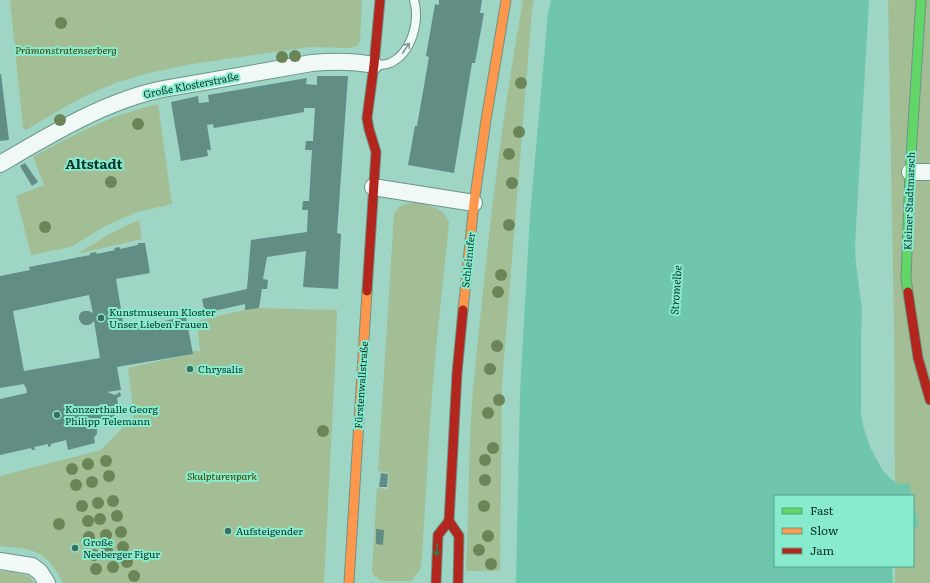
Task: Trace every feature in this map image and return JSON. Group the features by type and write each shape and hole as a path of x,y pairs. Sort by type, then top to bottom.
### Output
{"street":[{"name":"Fürstenwallstraße","path":"349,583 376,152 367,118 380,0"},
{"name":"Schleinufer","path":"449,521 457,373 474,203 506,0"},
{"name":"Kleiner Stadtmarsch","path":"921,0 910,172 906,278 930,400"},
{"name":"Große Klosterstraße","path":"0,164 46,137 93,113 149,92 312,63 337,62 374,65"},
{"path":"910,172 930,172"},
{"path":"374,187 474,203"},
{"path":"436,583 438,535 449,521 459,536 458,583"},
{"path":"0,561 32,566 40,572 47,583"}],"lane":[{"path":"374,65 392,62 402,54 409,44 416,21 414,0"}],"green space":[{"name":"Prämonstratenserberg","path":"10,0 362,0 360,41 356,46 350,48 310,47 192,64 149,73 118,82 87,95 26,130 23,128"},
{"path":"523,0 534,0 502,383 500,571 466,571 472,402 490,226 510,75"},
{"path":"888,0 930,0 930,583 895,583 895,567 914,567 914,495 895,495 894,325"},
{"path":"158,104 172,204 137,212 107,225 71,247 31,255 16,196 44,185 33,157 78,133 109,119"},
{"path":"416,202 432,206 440,210 447,218 449,223 430,421 422,558 420,570 411,581 381,581 374,576 372,570 377,488 388,489 389,473 378,471 394,214 398,208"},
{"path":"139,220 142,239 77,254 111,233"},
{"name":"Skulpturenpark","path":"259,308 337,310 324,583 63,583 51,563 41,555 28,550 0,546 0,476 101,450 134,416 128,368 192,354 192,351 200,351 197,321"},
{"path":"0,571 13,572 29,576 34,583 0,583"}],"water":[{"name":"Stromelbe","path":"551,0 869,0 855,245 862,311 861,414 870,447 883,471 891,479 900,484 909,483 912,495 774,495 774,567 892,567 893,583 516,583 520,392 530,216 548,13"},
{"path":"914,503 919,525 914,529"}],"building":[{"path":"439,0 482,0 480,13 484,13 475,63 472,63 454,173 408,165 415,126 417,126 429,57 426,56 435,4 439,5"},
{"path":"0,74 9,140 0,141"},
{"path":"317,76 348,76 337,233 341,234 338,289 303,287 306,251 267,257 263,279 268,280 267,289 262,289 259,308 245,310 245,304 205,313 202,299 247,289 251,240 307,232 308,210 302,210 303,201 309,201 312,150 305,150 306,141 313,141 315,108 304,108 304,112 214,128 213,124 207,125 211,150 207,150 208,156 181,161 171,102 198,96 199,103 209,102 208,95 307,78 306,84 317,85"},
{"path":"25,163 38,182 32,186 20,166"},
{"name":"Kunstmuseum Kloster Unser Lieben Frauen","path":"138,243 145,243 150,273 116,279 124,328 186,317 193,354 117,367 121,390 107,392 115,395 120,392 121,396 117,398 118,405 123,406 122,410 117,408 113,413 117,419 113,421 111,417 90,421 91,424 97,429 97,434 94,437 95,443 68,450 66,440 51,444 51,446 48,447 48,444 34,447 35,450 32,450 31,448 0,455 0,399 27,393 24,384 0,388 0,276 30,270 29,267 90,255 90,253 96,252 97,254 115,250 114,248 119,247 120,249 138,245","holes":["89,295 93,313 89,311 81,312 79,319 84,325 91,324 94,321 100,358 24,371 13,311"]},
{"path":"381,473 388,474 387,487 379,487"},
{"path":"376,529 384,530 383,545 376,544"}],"traffic: fast":[{"path":"908,292 906,279 910,172 921,0"}],"traffic: slow":[{"path":"463,310 474,203 506,0"},
{"path":"349,583 367,291"}],"traffic: jam":[{"path":"367,291 376,152 367,118 380,0"},
{"path":"908,292 918,358 930,400"},
{"path":"458,583 459,536 449,521 457,373 463,310"},
{"path":"436,583 438,535 449,521"}],"place":[{"name":"Kunstmuseum Kloster Unser Lieben Frauen","path":"101,318"},
{"name":"Chrysalis","path":"190,369"},
{"name":"Konzerthalle Georg Philipp Telemann","path":"57,415"},
{"name":"Aufsteigender","path":"228,531"},
{"name":"Große Neeberger Figur","path":"75,548"}],"district":[{"name":"Altstadt","path":"94,164"}]}
